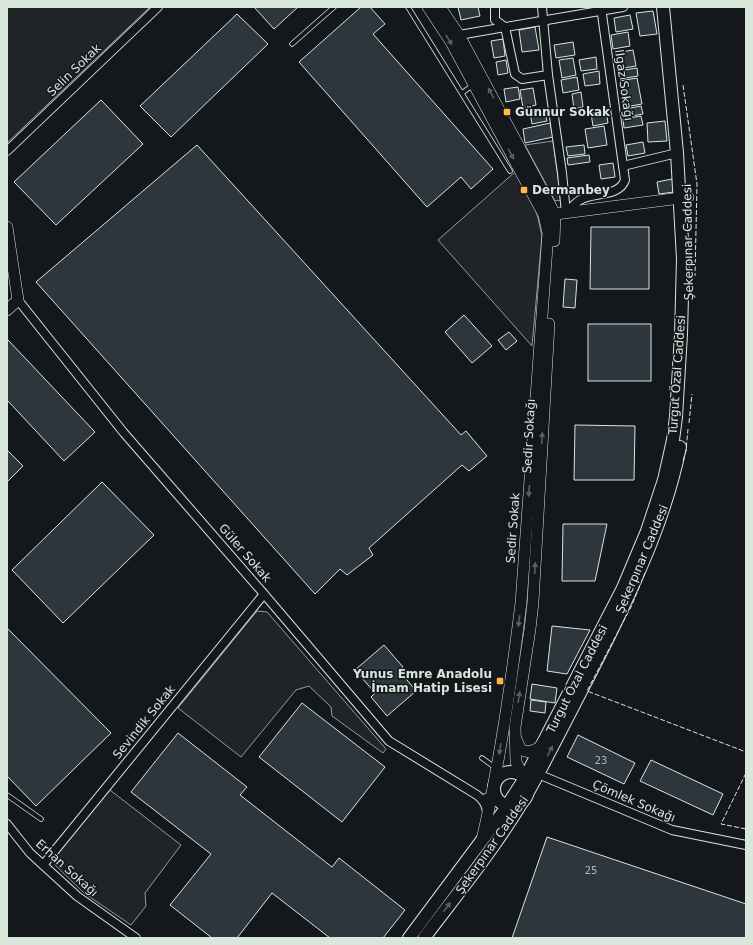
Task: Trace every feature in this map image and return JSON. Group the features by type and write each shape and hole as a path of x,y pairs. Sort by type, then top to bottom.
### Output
{"main road":[{"name":"Şekerpınar Caddesi","path":"663,7 677,153 684,197"},
{"name":"Şekerpınar Caddesi","path":"424,938 499,839 526,798 535,770 634,584 660,522 670,490 680,447 685,401 690,325 684,197 685,153 668,7"},
{"name":"Turgut Özal Caddesi","path":"409,938 482,841 506,805 519,774 535,770 547,736 625,582 655,508 669,457 676,417 681,342 684,197"},
{"path":"506,772 519,774 529,788 526,798 518,804 506,805 496,798 494,786 498,777 506,772"}],"street":[{"name":"Selin Sokak","path":"7,151 158,7"},
{"name":"Sedir Sokak","path":"428,7 451,42 544,215 548,233 521,603 497,769 482,841"},
{"path":"440,7 459,35 560,213"},
{"path":"495,7 495,20 505,27 515,74 522,79 548,75"},
{"path":"542,7 542,21 548,75 562,173 560,213"},
{"path":"459,35 601,9 622,7"},
{"name":"Ilgaz Sokağı","path":"560,213 581,200 616,190 623,186 625,180 601,9"},
{"path":"623,166 677,153"},
{"path":"544,215 684,197"},
{"name":"Sedir Sokağı","path":"519,774 516,762 515,727 533,602 560,213"},
{"path":"7,227 18,300 7,310"},
{"name":"Güler Sokak","path":"18,300 124,433 389,741 477,795"},
{"name":"Sevindik Sokak","path":"43,865 264,594"},
{"path":"515,727 518,746 525,752 534,751 539,748 547,736"},
{"name":"Çömlek Sokağı","path":"535,770 672,830 746,845"},
{"path":"477,795 485,795 490,792 494,786"},
{"path":"477,795 506,805"},
{"path":"477,795 484,801 488,816"},
{"name":"Erhan Sokağı","path":"7,824 30,853 77,896 136,938"}],"lane":[{"path":"292,44 334,7"},
{"path":"408,7 510,172"},
{"path":"462,93 474,84"},
{"path":"482,758 497,769 519,774"},
{"path":"7,795 41,819"}],"shaded area":[{"path":"7,7 150,7 7,143"},
{"path":"553,141 561,200 555,201 525,145"},
{"path":"515,172 535,208 542,236 532,346 438,240"},
{"path":"257,611 267,612 386,749 383,753 332,716 331,707 309,686 296,690 241,757 178,708"},
{"path":"110,790 181,845 145,893 146,906 131,925 84,893 55,865 56,855"}],"building":[{"path":"254,7 298,7 274,29"},
{"path":"361,7 370,7 385,24 373,34 493,169 471,189 461,177 427,207 299,62"},
{"path":"458,7 478,7 480,16 461,20"},
{"path":"653,11 657,34 640,36 636,13"},
{"path":"237,14 268,44 171,137 140,106"},
{"path":"630,15 633,29 616,32 614,18"},
{"path":"535,27 539,50 522,52 519,30"},
{"path":"628,32 630,46 613,49 611,35"},
{"path":"503,39 505,56 494,58 491,41"},
{"path":"573,42 575,55 556,58 554,45"},
{"path":"633,50 636,66 618,69 615,53"},
{"path":"596,57 597,69 581,71 579,60"},
{"path":"573,58 576,75 562,78 559,60"},
{"path":"506,60 508,73 498,75 496,62"},
{"path":"637,68 638,76 620,79 618,71"},
{"path":"599,71 600,84 585,86 583,74"},
{"path":"577,77 579,90 563,93 561,80"},
{"path":"637,78 642,104 625,107 620,81"},
{"path":"518,87 520,99 506,102 504,89"},
{"path":"533,88 536,105 523,108 520,90"},
{"path":"581,92 583,107 574,109 572,94"},
{"path":"101,100 143,144 56,225 14,182"},
{"path":"641,106 643,114 626,117 625,109"},
{"path":"544,110 547,121 532,124 530,113"},
{"path":"606,110 608,123 593,126 591,113"},
{"path":"641,116 643,125 624,128 623,119"},
{"path":"665,121 667,141 648,142 647,123"},
{"path":"550,123 553,137 525,143 523,129"},
{"path":"604,126 607,145 588,148 585,129"},
{"path":"643,142 645,153 628,156 626,145"},
{"path":"197,145 461,435 466,431 487,456 469,471 462,465 369,548 373,555 347,575 340,569 315,594 36,282"},
{"path":"584,145 585,154 568,156 566,147"},
{"path":"589,155 590,162 568,165 567,158"},
{"path":"613,163 615,177 601,179 599,165"},
{"path":"672,179 674,192 659,194 657,182"},
{"path":"591,227 649,227 649,289 590,289"},
{"path":"565,279 577,280 575,308 563,307"},
{"path":"464,315 492,346 472,363 445,332"},
{"path":"588,324 651,324 651,381 588,381"},
{"path":"509,332 517,341 506,350 498,340"},
{"path":"7,340 95,432 64,461 7,400"},
{"path":"575,425 635,426 634,480 574,480"},
{"path":"7,450 23,466 7,482"},
{"path":"102,482 154,535 63,623 12,570"},
{"path":"563,524 607,524 595,581 562,581"},
{"path":"552,626 590,630 567,674 547,671"},
{"path":"7,628 111,733 36,806 7,776"},
{"path":"384,645 403,667 399,670 416,691 387,716 371,697 375,693 355,670"},
{"path":"532,684 557,688 555,703 530,699"},
{"path":"531,700 546,702 545,713 530,711"},
{"path":"302,703 385,767 342,822 259,757"},
{"path":"178,733 247,787 240,795 332,867 339,858 405,910 383,938 330,938 272,893 237,938 212,938 170,905 211,854 131,792"},
{"path":"578,735 635,763 624,784 567,757"},
{"path":"651,760 723,794 713,815 640,781"},
{"path":"547,837 746,904 746,938 512,938"}],"fence":[{"path":"683,85 697,184 695,276"},
{"path":"689,423 692,394"},
{"path":"683,461 686,451 688,429"},
{"path":"645,573 632,605 587,691 746,752"},
{"path":"746,773 721,824 746,829"}],"place":[{"name":"Günnur Sokak","path":"507,112"},
{"name":"Dermanbey","path":"524,190"},
{"name":"Yunus Emre Anadolu İmam Hatip Lisesi","path":"500,681"}]}
